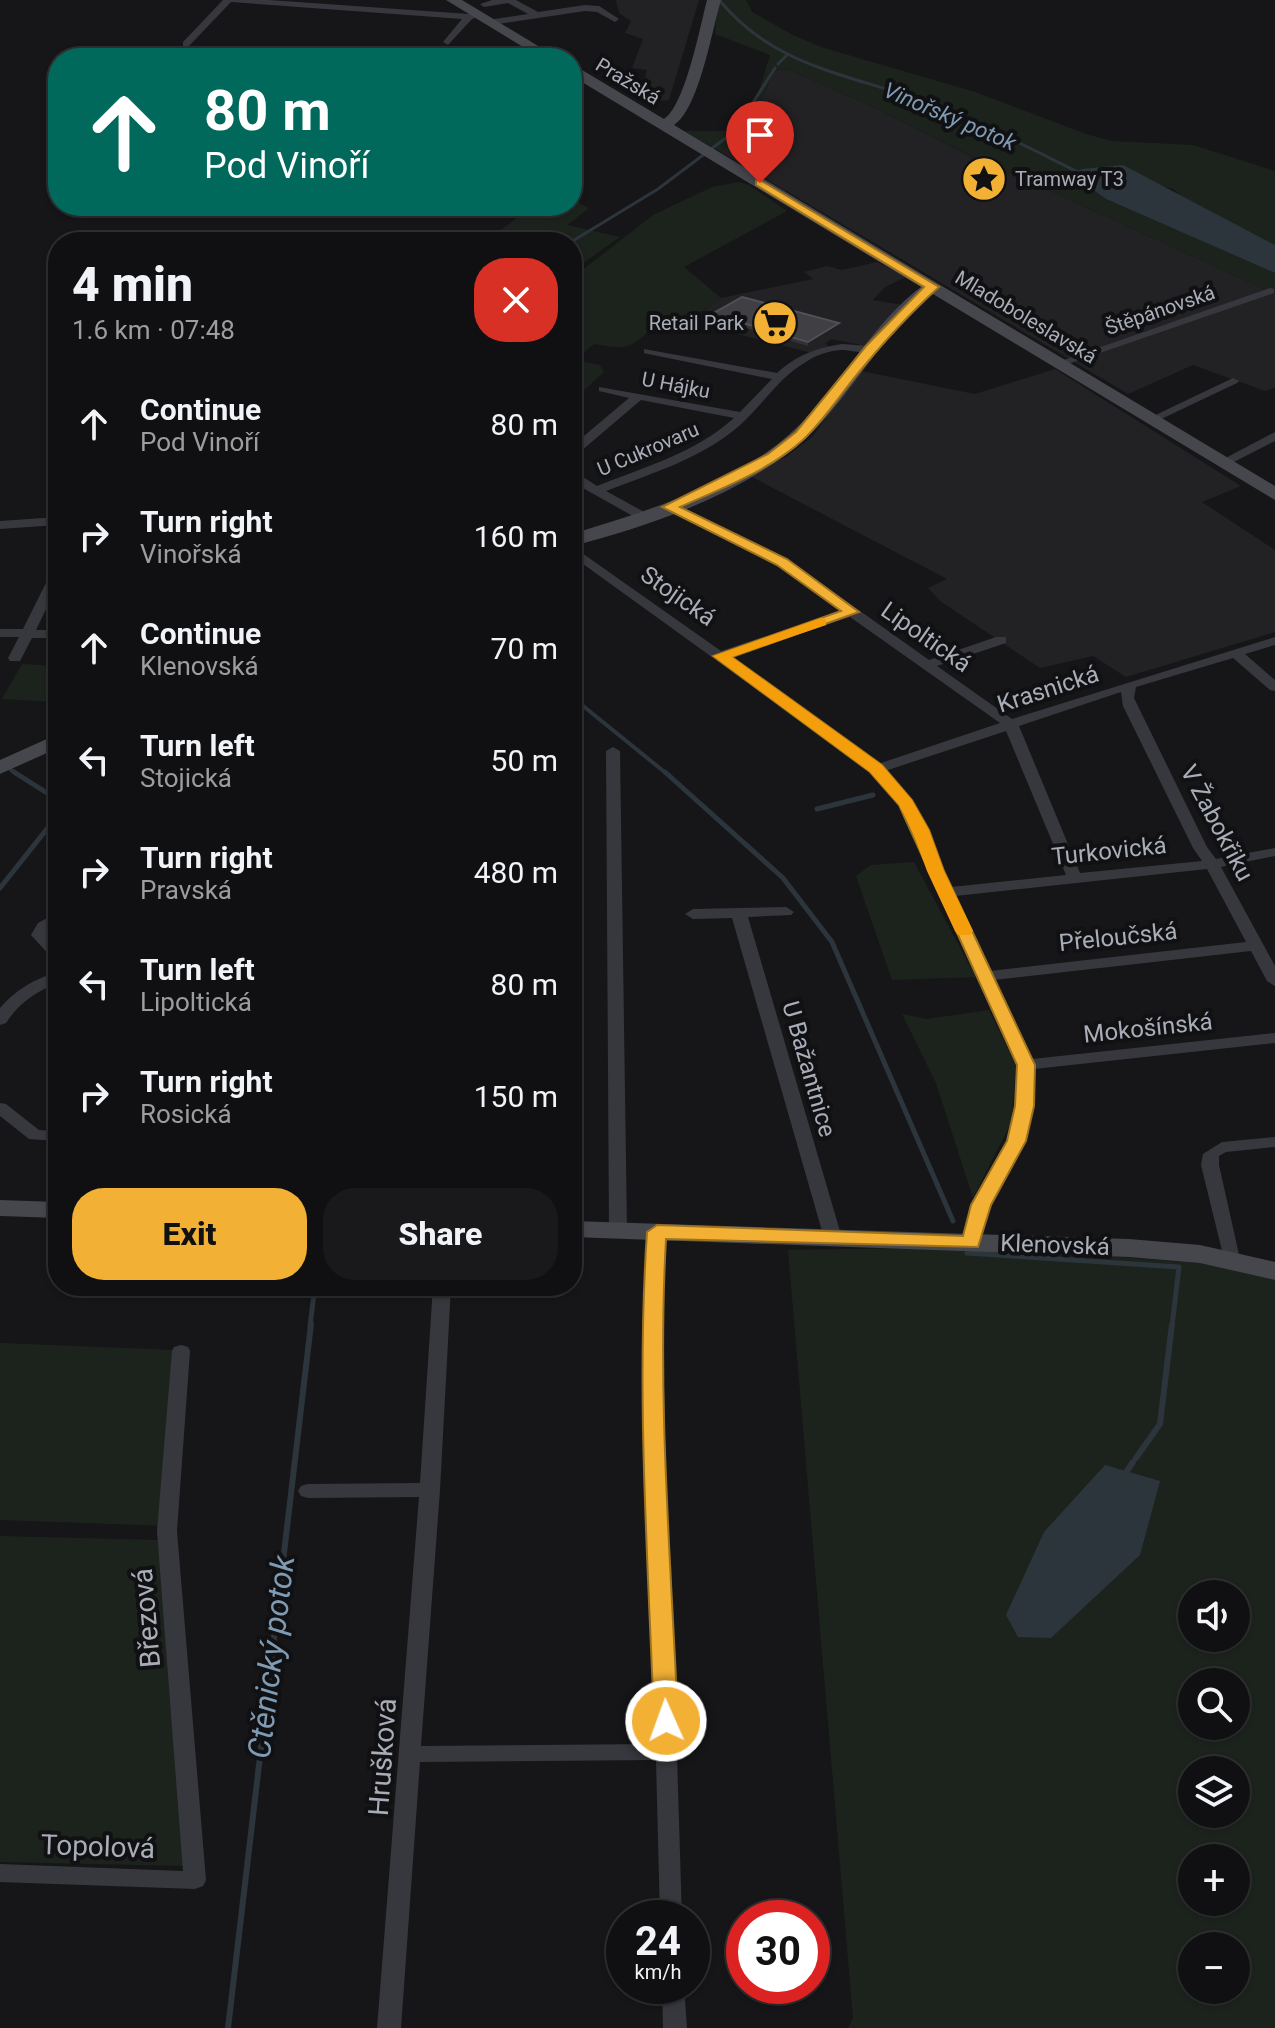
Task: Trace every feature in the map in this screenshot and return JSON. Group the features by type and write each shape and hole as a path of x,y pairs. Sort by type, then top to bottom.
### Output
{"street":[{"path":"186,44 230,0 481,15 536,15 590,4 615,19"},
{"path":"453,0 535,48"},
{"path":"448,42 481,15 509,0 536,15"},
{"path":"664,125 677,117 686,98 714,0"},
{"name":"Pražská","path":"582,76 708,151"},
{"name":"Mladoboleslavská","path":"708,151 1275,494"},
{"path":"582,537 669,507 773,457 819,415 871,349 921,293 933,287"},
{"name":"Štěpánovská","path":"1061,363 1270,291"},
{"name":"U Cukrovaru","path":"596,491 675,460 716,439 796,361 812,351 835,345 871,349"},
{"path":"648,351 781,377"},
{"path":"1153,419 1233,381"},
{"name":"U Hájku","path":"603,389 742,416"},
{"path":"582,444 638,396"},
{"path":"1224,462 1275,436"},
{"path":"582,481 644,517"},
{"name":"Lipoltická","path":"669,507 782,562 1011,725"},
{"path":"0,525 48,522"},
{"name":"Stojická","path":"582,557 876,769 906,803 1026,1065 1025,1106 1016,1141 981,1205 971,1243"},
{"path":"15,658 48,592"},
{"path":"720,656 852,612"},
{"path":"0,633 48,634"},
{"path":"927,665 1001,640"},
{"name":"Krasnická","path":"876,769 1275,641"},
{"path":"1236,654 1275,687"},
{"name":"V Žabokřiku","path":"1130,685 1127,698 1130,706 1200,848 1212,864 1275,981"},
{"path":"1011,725 1075,879"},
{"path":"0,768 48,745"},
{"path":"613,751 618,1230"},
{"name":"Turkovická","path":"946,892 1212,864 1275,852"},
{"path":"693,914 786,912"},
{"name":"U Bažantnice","path":"739,914 833,1238"},
{"path":"48,923 39,935 48,944"},
{"name":"Přeloučská","path":"984,976 1256,946"},
{"path":"0,1020 11,1002 48,982"},
{"name":"Mokošínská","path":"1026,1065 1275,1038"},
{"path":"0,1108 35,1135 48,1136"},
{"path":"1231,1259 1210,1165 1211,1154 1222,1147 1275,1142"},
{"path":"0,1208 48,1210"},
{"name":"Klenovská","path":"582,1229 1129,1248 1231,1259 1275,1271"},
{"path":"657,1232 653,1287 657,1537 671,1900"},
{"name":"Hrušková","path":"389,2028 430,1490 441,1296"},
{"name":"Březová","path":"181,1351 167,1531 195,1880"},
{"path":"308,1491 430,1490"},
{"path":"410,1754 667,1752"},
{"name":"Topolová","path":"0,1873 195,1880"},
{"path":"674,2004 675,2028"}],"shaded area":[{"path":"616,0 699,0 669,100 651,102 641,92 647,70 632,68 643,39 625,33 631,21 619,13"},
{"path":"718,0 746,0 752,12 821,47 975,92 1086,134 1112,141 1193,145 1275,171 1275,245 1182,197 1173,189 1088,169 1071,174 1106,199 1275,273 1275,286 1264,289 991,166 878,109 787,69 772,70 766,92 721,152 684,131 730,131 759,91 770,55 715,34"},
{"path":"787,69 878,109 990,166 1264,289 1275,286 1275,388 1265,391 1193,365 1128,394 721,152 766,92 772,70"},
{"path":"1123,165 1275,245 1275,273 1106,199 1071,174 1082,169"},
{"path":"739,182 749,185 787,211 684,267 721,298 713,304 699,313 684,317 658,315 660,320 631,345 594,344 582,354 582,270 653,215 712,187"},
{"path":"520,216 579,216 567,225 620,237 582,264 582,232 498,232"},
{"path":"877,262 906,277 885,287 873,300 903,305 867,346 831,339 826,343 829,349 816,354 679,319 697,316 721,298 813,279 804,272 827,266 842,270"},
{"path":"582,361 600,365 604,372 582,392"},
{"path":"1055,369 1241,486 1202,502 1275,550 1275,632 1126,677 1093,656 1040,668 940,601 928,588 947,579 748,475 787,456 812,437 861,371 975,394"},
{"path":"22,664 48,665 48,701 2,699"},
{"path":"914,862 976,977 892,980 856,876 871,865"},
{"path":"989,1010 1016,1066 1011,1123 973,1198 936,1083 902,1014 927,1019"},
{"path":"982,1247 1228,1265 1275,1279 1275,2028 848,2028 853,2018 788,1250"},
{"path":"0,1343 175,1350 168,1526 0,1520"},
{"path":"1105,1465 1160,1481 1140,1555 1051,1638 1018,1637 1006,1615 1044,1532"},
{"path":"0,1536 160,1540 186,1866 0,1862"}],"building":[{"name":"Retail Park","path":"742,297 839,323 808,342 712,314"}],"waterway":[{"name":"Vinořský potok","path":"720,1 742,23 788,54"},
{"name":"Ctěnický potok","path":"778,64 788,54"},
{"name":"Vinořský potok","path":"788,54 944,109 1080,173"},
{"name":"Ctěnický potok","path":"582,235 658,189 735,131 775,68"},
{"path":"582,705 667,774"},
{"path":"14,772 48,794"},
{"path":"665,772 783,878 832,942 953,1221"},
{"path":"817,809 873,795"},
{"path":"0,888 48,828"},
{"path":"967,1253 1179,1267 1172,1326"},
{"name":"Ctěnický potok","path":"310,1326 314,1296"},
{"name":"Ctěnický potok","path":"228,2028 311,1324"},
{"path":"1136,1458 1160,1424 1172,1324"},
{"path":"1127,1471 1133,1462"}],"slow traffic":[{"path":"821,622 720,656 876,769 906,803 921,830 964,931"}],"place":[{"name":"Tramway T3","path":"984,179"},
{"name":"Retail Park","path":"775,323"}],"route":[{"path":"666,1721 661,1563 657,1537 653,1287 657,1232 971,1243 981,1205 1016,1141 1025,1106 1026,1065 906,803 876,769 720,656 852,612 782,562 669,507 773,457 800,435 921,293 933,287 760,183"}]}
